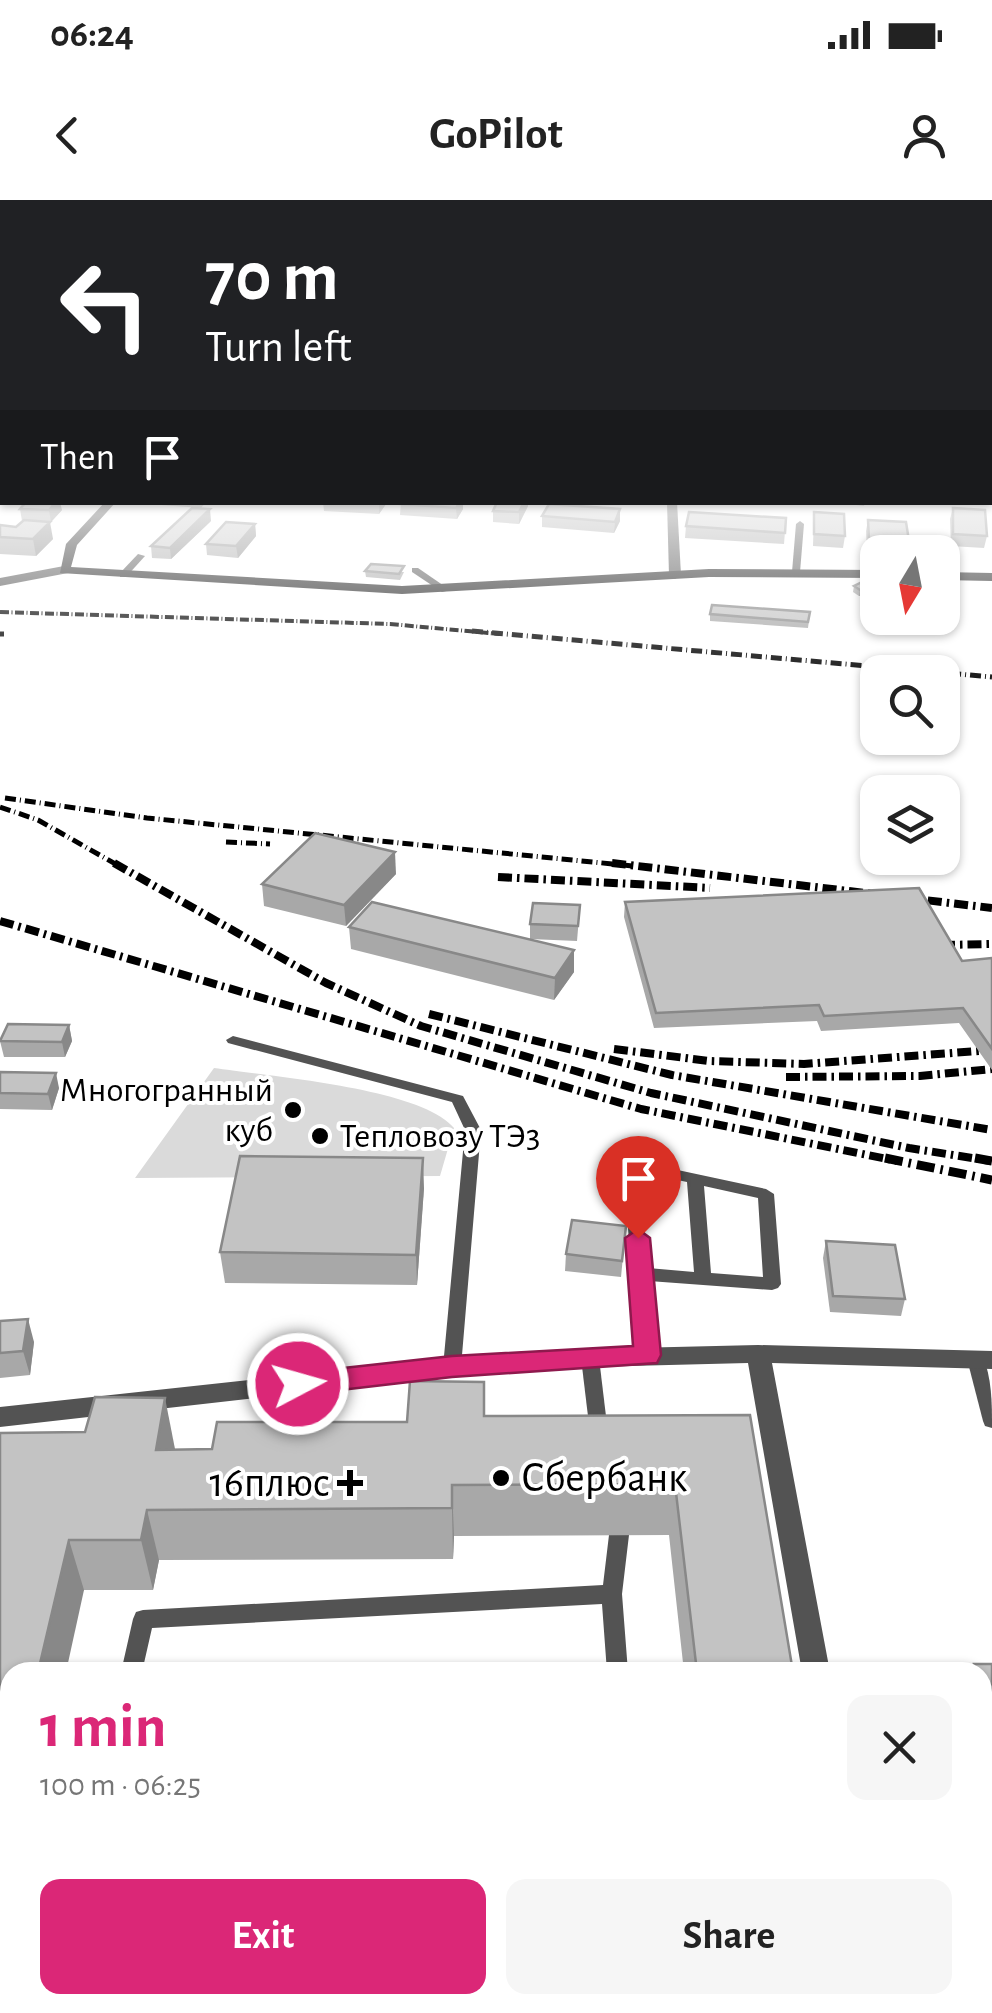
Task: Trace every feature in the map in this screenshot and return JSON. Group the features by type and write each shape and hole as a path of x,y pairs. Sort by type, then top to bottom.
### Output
{"main road":[{"path":"81,535 72,544 64,570 124,576 444,590 675,575 860,574"},
{"path":"960,576 992,577"}],"street":[{"path":"673,535 675,575"},
{"path":"0,582 64,570"},
{"path":"0,1416 452,1367 590,1358 758,1354 984,1359"},
{"path":"758,1354 814,1662"}],"lane":[{"path":"796,572 799,535"},
{"path":"124,576 142,556"},
{"path":"414,570 444,590"},
{"path":"233,1040 458,1098 473,1130 452,1367"},
{"path":"640,1274 772,1284 766,1194 631,1165 640,1274 647,1355"},
{"path":"694,1178 703,1278"},
{"path":"590,1358 602,1451"},
{"path":"984,1359 992,1421"},
{"path":"617,1662 612,1594 619,1535"},
{"path":"134,1662 143,1619 612,1594"}],"shaded area":[{"path":"214,1068 342,1086 411,1103 437,1114 454,1128 440,1176 135,1178"}],"building":[{"path":"0,535 37,535 33,539"},
{"path":"163,535 184,535 170,548 151,546"},
{"path":"215,535 246,535 236,546 206,544"},
{"path":"371,564 404,566 399,574 365,571"},
{"path":"712,605 810,612 808,622 710,614"},
{"path":"315,833 395,852 344,905 262,884"},
{"path":"919,888 962,961 992,958 992,1049 963,1008 824,1016 819,1005 656,1013 625,902"},
{"path":"372,902 574,950 555,978 349,927"},
{"path":"533,903 580,905 578,926 530,924"},
{"path":"8,1024 69,1025 62,1042 0,1041"},
{"path":"0,1072 56,1073 48,1094 0,1093"},
{"path":"240,1156 423,1158 416,1255 220,1252"},
{"path":"572,1220 626,1226 622,1261 566,1254"},
{"path":"826,1241 895,1245 905,1299 833,1296"},
{"path":"28,1319 23,1351 0,1353 0,1321"},
{"path":"410,1381 484,1382 484,1416 750,1415 791,1662 696,1662 675,1484 452,1485 452,1508 147,1510 141,1540 69,1540 40,1662 0,1662 0,1433 85,1432 95,1397 165,1398 156,1450 212,1449 217,1422 407,1422"}],"railway":[{"path":"0,612 390,624 500,634"},
{"path":"472,631 992,677"},
{"path":"5,798 147,818 633,866"},
{"path":"0,807 38,820 119,866"},
{"path":"226,842 270,844"},
{"path":"114,863 326,983 421,1026 651,1093 909,1148 991,1161"},
{"path":"612,863 992,908"},
{"path":"498,877 710,888"},
{"path":"0,921 641,1109 897,1161"},
{"path":"941,945 992,944"},
{"path":"429,1014 672,1075 992,1130"},
{"path":"614,1049 709,1061 804,1064 979,1051"},
{"path":"786,1077 920,1076 992,1069"},
{"path":"885,1158 992,1180"},
{"path":"975,1158 992,1161"}],"place":[{"name":"Многогранный куб","path":"293,1110"},
{"name":"Тепловозу ТЭ3","path":"320,1136"},
{"name":"Сбербанк","path":"501,1478"},
{"name":"16плюс","path":"350,1483"}],"route":[{"path":"298,1384 452,1367 647,1355 638,1238"}]}
